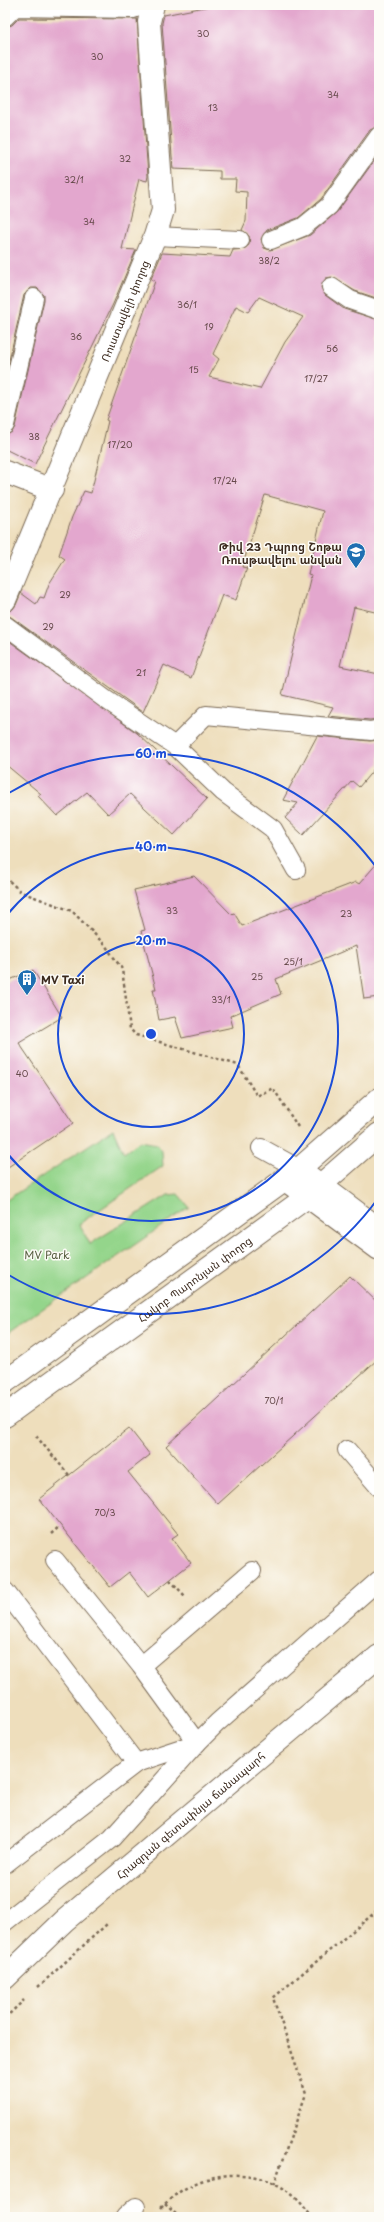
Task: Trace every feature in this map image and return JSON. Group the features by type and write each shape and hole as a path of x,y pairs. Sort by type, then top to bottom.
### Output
{"street":[{"name":"Ռուստավելի փողոց","path":"5,600 52,490 155,236 163,210 159,138 149,22 153,5"},
{"path":"5,472 52,490"},
{"path":"5,1382 292,1174 379,1099"},
{"name":"Հակոբ Պարոնյան փողոց","path":"5,1416 314,1191 379,1134"},
{"path":"292,1174 314,1191 379,1249"},
{"path":"314,1191 379,1229"},
{"name":"Հրազդան գետափնյա ճանապարհ","path":"5,1978 64,1921 379,1656"}],"lane":[{"path":"5,17 15,7 133,9 144,5"},
{"path":"271,240 303,226 329,206 379,136"},
{"path":"155,236 240,240"},
{"path":"331,287 350,300 379,310"},
{"path":"5,425 34,298"},
{"path":"5,625 104,699 175,746 223,792 273,829 296,870"},
{"path":"175,746 206,715 371,731 379,729"},
{"path":"262,1148 292,1174"},
{"path":"347,1450 379,1487"},
{"path":"55,1560 141,1666 198,1743"},
{"path":"141,1666 252,1571"},
{"path":"5,1922 112,1838 217,1723 379,1580"},
{"path":"5,1592 136,1763"},
{"path":"5,1864 136,1763 198,1743"}],"path":[{"path":"5,877 21,892 72,911 105,945 122,968 130,1028 136,1035 238,1065 257,1096 273,1088 298,1127"},
{"path":"36,1436 69,1475"},
{"path":"170,1580 186,1597"},
{"path":"274,2184 306,2094 273,1998 379,1909"},
{"path":"158,2212 172,2197 195,2182 221,2175 248,2175 274,2184 295,2198 312,2217"},
{"path":"165,2204 179,2217"}],"green space":[{"name":"MV Park","path":"113,1129 124,1153 140,1141 157,1144 162,1151 163,1166 79,1224 90,1244 168,1195 178,1194 189,1207 5,1335 5,1201"}],"building":[{"path":"215,5 379,5 379,126 370,130 321,199 298,218 267,230 261,239 264,248 270,250 310,235 337,212 379,154 379,299 355,291 332,277 326,278 321,287 325,295 344,309 379,320 379,613 354,607 340,666 379,674 379,719 370,720 328,716 333,707 282,695 311,575 308,574 323,511 265,495 242,567 247,568 236,600 222,595 191,678 164,665 143,712 11,617 5,615 5,612 12,610 16,605 21,593 36,604 40,597 44,598 49,584 65,559 59,555 72,517 84,491 91,493 108,421 106,420 155,281 151,279 162,253 230,257 233,250 244,249 249,245 249,236 242,230 246,221 247,192 235,191 236,179 220,179 220,171 173,169 162,23 164,15","holes":["259,297 303,317 285,342 260,389 209,377 219,359 213,354 236,306 248,312"]},
{"path":"19,18 137,19 148,176 147,181 139,179 122,249 136,250 113,304 35,464 5,449 5,435 12,432 15,427 44,300 44,295 37,288 31,288 24,295 5,378 5,27 12,25"},
{"path":"5,638 137,733 207,799 174,835 130,794 108,814 87,792 57,816 38,796 41,794 5,764"},
{"path":"317,736 370,741 379,740 379,763 359,787 352,781 303,835 285,818 298,803 283,800"},
{"path":"379,861 379,997 364,999 356,946 276,979 281,994 230,1016 233,1027 182,1038 175,1017 159,1020 153,989 156,989 141,931 145,930 134,890 194,876 231,914 234,913 242,926 356,882 359,884"},
{"path":"33,970 62,1017 19,1043 73,1123 5,1169 5,982"},
{"path":"350,1276 379,1304 379,1358 218,1504 166,1446"},
{"path":"129,1428 150,1455 128,1472 178,1534 172,1538 191,1563 148,1597 129,1572 110,1587 39,1499"}],"place":[{"name":"Թիվ 23 Դպրոց Շոթա Ռուսթավելու անվան","path":"356,569"},
{"name":"MV Taxi","path":"27,996"}]}
